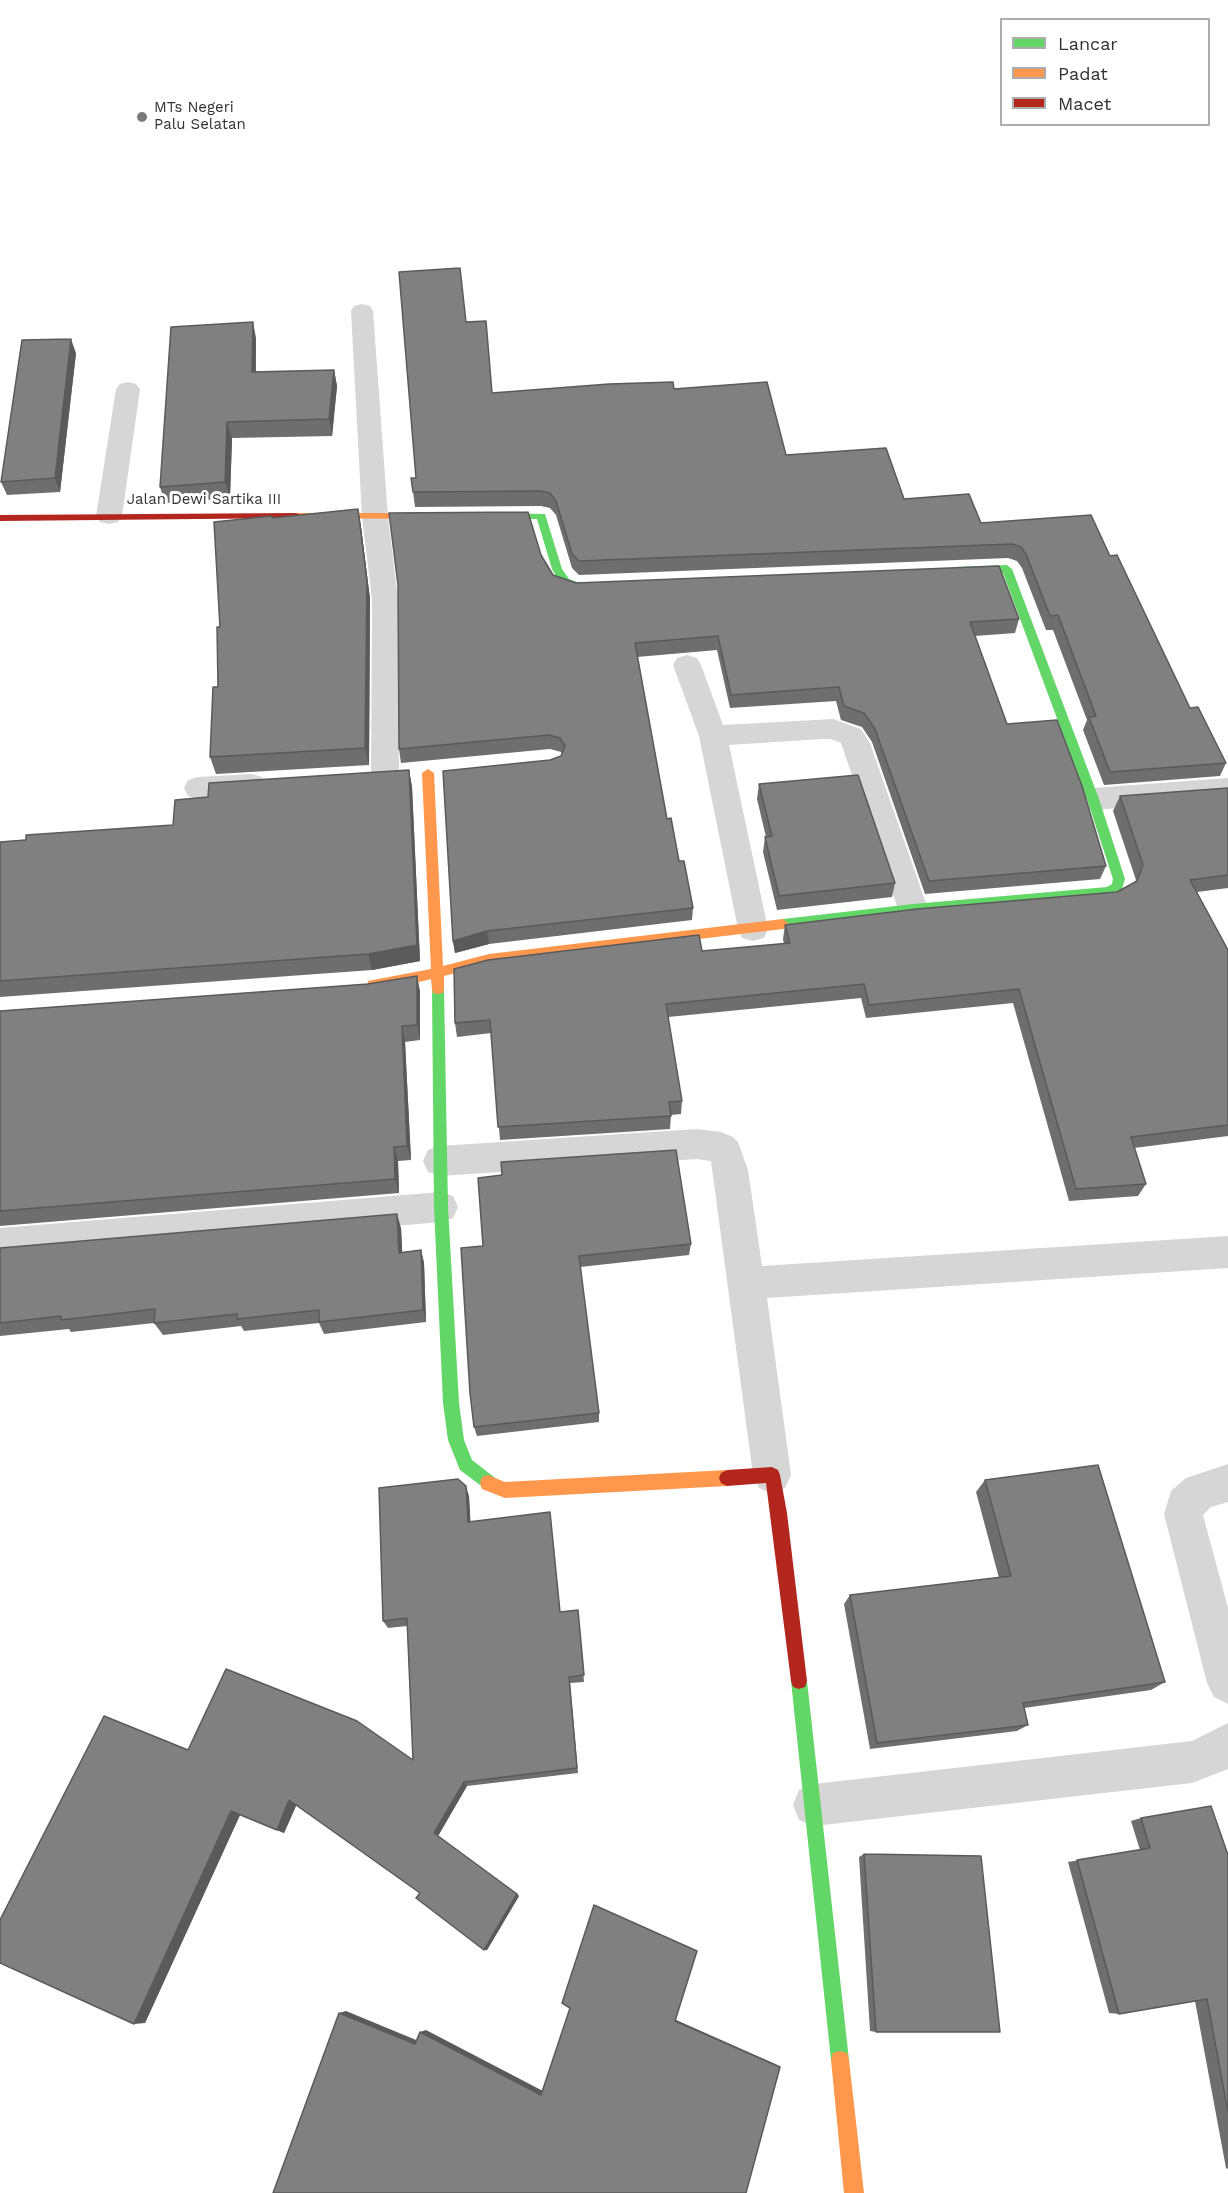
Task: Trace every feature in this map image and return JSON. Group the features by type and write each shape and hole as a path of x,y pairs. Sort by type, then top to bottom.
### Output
{"street":[{"path":"362,311 375,517 385,599 373,778 439,772 438,972 441,1207 451,1403 456,1440 466,1465 485,1482 505,1490 772,1475"},
{"path":"109,516 128,388"},
{"name":"Jalan Dewi Sartika III","path":"0,518 446,516"},
{"path":"470,516 541,516 557,569 565,582 576,586 624,585"},
{"path":"360,986 407,980 489,959 913,909 1110,892 1118,886 1119,879 1093,799 1007,569 936,572"},
{"path":"687,665 713,736 753,929"},
{"path":"713,736 833,729 851,736 856,743 913,909"},
{"path":"198,788 280,783"},
{"path":"1093,799 1228,789"},
{"path":"440,1161 697,1144 721,1147 726,1152 731,1170 779,1513 814,1805 854,2193"},
{"path":"0,1244 441,1207"},
{"path":"747,1283 1228,1252"},
{"path":"1228,1483 1200,1492 1185,1505 1183,1514 1228,1683"},
{"path":"814,1805 1192,1762 1221,1751 1228,1744"}],"building":[{"path":"460,268 466,322 486,321 492,393 609,384 673,382 674,389 767,382 786,455 886,448 904,499 969,494 981,523 1091,515 1110,556 1117,555 1190,708 1198,707 1226,763 1110,772 1089,717 1096,716 1058,615 1050,616 1026,554 1021,547 1012,544 579,561 572,554 556,501 550,493 540,491 413,492 411,478 416,478 399,272"},
{"path":"253,322 252,372 334,370 329,419 227,422 225,482 160,487 171,327"},
{"path":"71,339 55,478 1,482 22,340"},
{"path":"358,509 367,582 365,748 210,757 213,687 218,687 217,627 220,627 214,522"},
{"path":"528,512 541,555 553,575 576,583 999,566 1019,619 970,622 1007,724 1057,720 1082,786 1106,866 929,881 875,729 864,713 844,706 839,687 731,695 718,636 635,643 667,819 671,818 679,861 684,861 693,908 487,931 453,941 443,771 550,760 561,756 565,746 560,738 549,735 399,749 398,585 389,513"},
{"path":"409,770 417,945 368,954 0,981 0,842 26,840 26,835 173,825 175,800 208,797 209,783"},
{"path":"858,775 895,883 779,896 765,837 772,836 759,784"},
{"path":"1228,788 1228,875 1190,880 1228,950 1228,1125 1131,1137 1146,1184 1076,1189 1019,989 869,1005 864,984 666,1004 682,1101 669,1102 671,1116 498,1127 490,1020 455,1023 454,969 488,960 699,935 702,951 790,943 785,925 917,909 1117,892 1137,881 1143,865 1120,796"},
{"path":"417,976 417,1025 402,1026 407,1146 394,1147 395,1179 0,1211 0,1011 368,984"},
{"path":"676,1150 691,1244 579,1256 599,1413 474,1427 461,1248 483,1246 478,1178 502,1175 501,1162"},
{"path":"397,1214 399,1253 421,1250 423,1310 319,1322 319,1310 237,1319 237,1314 154,1323 155,1309 61,1320 61,1316 0,1323 0,1248"},
{"path":"1098,1465 1165,1682 1023,1703 1028,1725 877,1743 850,1595 1011,1576 985,1480"},
{"path":"458,1479 466,1486 468,1522 550,1512 560,1612 578,1610 584,1675 569,1677 577,1768 464,1782 434,1833 517,1894 484,1950 416,1898 420,1893 289,1800 277,1830 231,1811 134,2024 0,1963 0,1920 104,1716 188,1750 226,1669 357,1721 413,1760 407,1618 383,1621 379,1488"},
{"path":"1211,1806 1228,1855 1228,2112 1207,1999 1119,2014 1077,1860 1150,1848 1141,1818"},
{"path":"864,1854 981,1856 1000,2032 876,2032"},
{"path":"594,1905 697,1951 675,2021 780,2067 746,2193 273,2193 339,2013 415,2044 420,2032 541,2095 570,2008 562,2003"}],"traffic: fast":[{"path":"484,516 541,516 557,569 565,582 576,586 604,586"},
{"path":"783,924 913,909 1110,892 1118,886 1119,879 1093,799 1007,569 955,571"},
{"path":"438,989 441,1207 451,1403 456,1440 466,1465 488,1483"},
{"path":"799,1681 840,2060"}],"traffic: slow":[{"path":"295,516 436,516"},
{"path":"428,773 438,989"},
{"path":"373,985 407,980 489,959 783,924"},
{"path":"488,1483 505,1490 727,1478"},
{"path":"840,2060 854,2193"}],"traffic: jam":[{"path":"0,518 295,516"},
{"path":"727,1478 772,1475 779,1513 799,1681"}],"place":[{"name":"MTs Negeri Palu Selatan","path":"142,117"}]}
